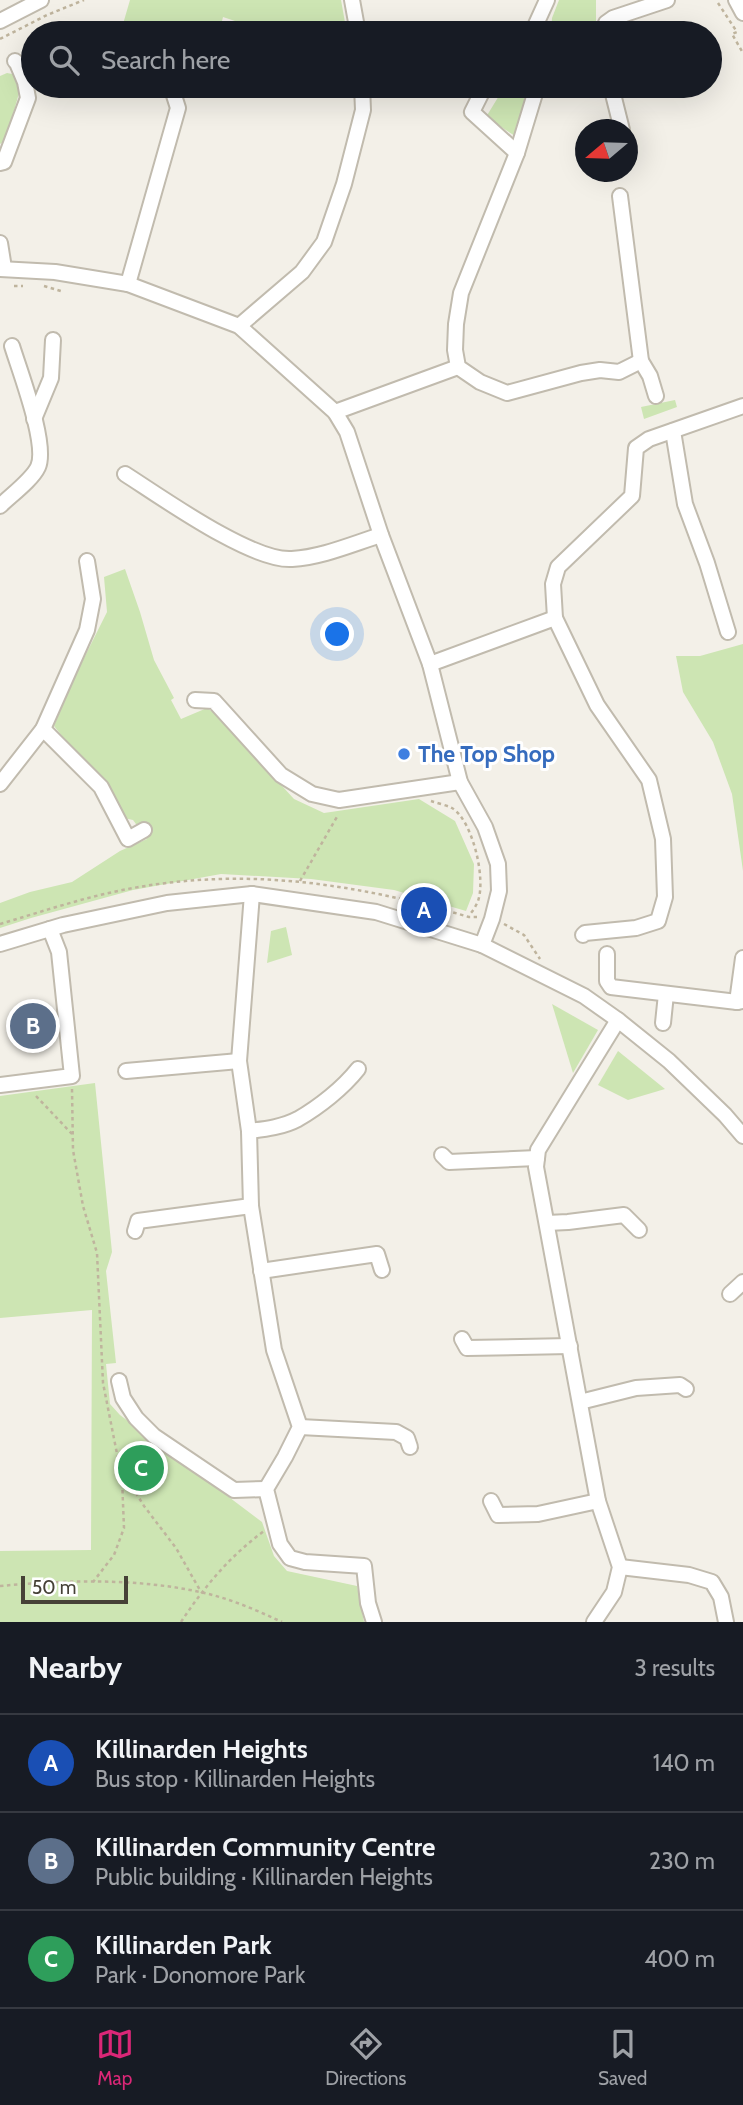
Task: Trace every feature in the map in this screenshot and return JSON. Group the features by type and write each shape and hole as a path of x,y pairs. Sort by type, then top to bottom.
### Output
{"street":[{"path":"0,21 41,0"},
{"path":"352,0 356,21"},
{"path":"537,21 547,0"},
{"path":"609,21 667,0"},
{"path":"736,0 743,13"},
{"path":"15,61 21,72"},
{"path":"0,163 4,162 28,98"},
{"path":"128,284 178,108 175,98"},
{"path":"239,326 302,272 324,242 344,184 363,110 362,98"},
{"path":"479,98 472,112 517,153"},
{"path":"534,98 517,153 461,293 456,324 455,349 458,367 480,382 507,393 580,373 600,370 619,372 641,361"},
{"path":"614,98 619,119"},
{"path":"620,196 641,361 650,376 656,396"},
{"path":"0,243 2,269 55,272 128,284 239,326 335,412 347,432 381,535 430,664 460,782 485,827 498,864 499,891 482,945"},
{"path":"34,419 51,378 53,340"},
{"path":"0,506 37,470 41,458 40,441 12,346"},
{"path":"335,412 458,367"},
{"path":"583,935 636,928 658,921 665,897 663,839 649,780 597,705 555,618 553,584 558,567 632,496 636,448 649,439 743,406"},
{"path":"673,431 685,504 707,563 727,632"},
{"path":"125,474 229,539 257,552 289,560 324,554 381,535"},
{"path":"0,784 43,729 87,631 93,599 87,561"},
{"path":"430,664 555,618"},
{"path":"195,699 214,701 282,775 312,794 339,800 460,782"},
{"path":"43,729 101,787 128,839 144,830"},
{"path":"252,894 239,1061 249,1131 251,1206 274,1350 300,1427 266,1489 280,1544 290,1558 305,1562 364,1566 368,1603 374,1622"},
{"path":"0,944 50,929 167,904 252,894 376,912 482,945 584,996 669,1061 740,1127"},
{"path":"0,1085 72,1076 58,952 50,929"},
{"path":"607,954 607,981 611,987 740,1001 743,958"},
{"path":"663,1023 666,994"},
{"path":"594,1622 614,1592 620,1567 598,1501 536,1167 538,1150 618,1020"},
{"path":"126,1071 239,1061"},
{"path":"249,1131 276,1127 297,1119 350,1079 358,1069"},
{"path":"442,1155 449,1162 537,1158"},
{"path":"135,1231 138,1221 251,1206"},
{"path":"547,1223 624,1215 639,1230"},
{"path":"261,1271 377,1255 383,1270"},
{"path":"730,1294 743,1282"},
{"path":"462,1339 467,1348 570,1346"},
{"path":"119,1381 123,1398 136,1418 154,1436 234,1490 266,1489"},
{"path":"580,1402 636,1388 680,1385 686,1389"},
{"path":"300,1427 396,1432 407,1438 410,1447"},
{"path":"491,1501 498,1514 538,1514 598,1501"},
{"path":"620,1567 689,1575 712,1582 721,1598 726,1622"}],"path":[{"path":"35,21 84,0"},
{"path":"718,3 737,32 732,34 743,53"},
{"path":"0,39 21,28"},
{"path":"42,285 64,292"},
{"path":"14,286 28,286"},
{"path":"431,801 453,809 464,822 480,865 478,903 469,917"},
{"path":"300,881 338,815"},
{"path":"429,905 469,917 486,918"},
{"path":"501,922 524,935 538,954"},
{"path":"72,1084 72,1134 83,1206 97,1253 103,1383 122,1479 124,1528 114,1555 93,1582"},
{"path":"30,1090 72,1134"},
{"path":"120,1467 144,1506 176,1548 201,1592"},
{"path":"181,1622 201,1592 240,1549 264,1531"},
{"path":"0,1586 111,1581 201,1592 249,1607 282,1622"}],"green space":[{"path":"130,0 341,0 345,21 235,21 223,17 222,21 124,21"},
{"path":"559,0 596,0 596,21 552,21"},
{"path":"7,73 17,75 19,93 6,140 0,144 0,76"},
{"path":"498,98 524,98 523,115 515,136 486,117"},
{"path":"675,400 677,407 644,419 641,407"},
{"path":"125,569 154,660 174,698 171,700 181,719 207,708 218,716 294,799 324,813 419,799 455,821 474,864 473,893 466,911 394,890 311,879 221,874 133,890 0,928 0,903 30,892 72,882 120,851 147,839 133,820 124,818 104,778 70,746 54,726 107,612 104,577"},
{"path":"743,644 743,871 732,794 713,742 683,692 676,656 700,656"},
{"path":"286,927 292,955 267,963 271,931"},
{"path":"552,1004 598,1030 573,1073"},
{"path":"618,1051 665,1089 628,1100 598,1085"},
{"path":"95,1083 112,1252 106,1271 116,1363 106,1364 110,1404 120,1415 262,1522 274,1556 287,1571 357,1586 364,1622 0,1622 0,1551 91,1550 92,1310 0,1318 0,1096"}],"place":[{"name":"The Top Shop","path":"404,754"},
{"name":"Killinarden Heights","path":"424,910"},
{"name":"Killinarden Community Centre","path":"33,1026"},
{"name":"Killinarden Park","path":"141,1468"}]}
